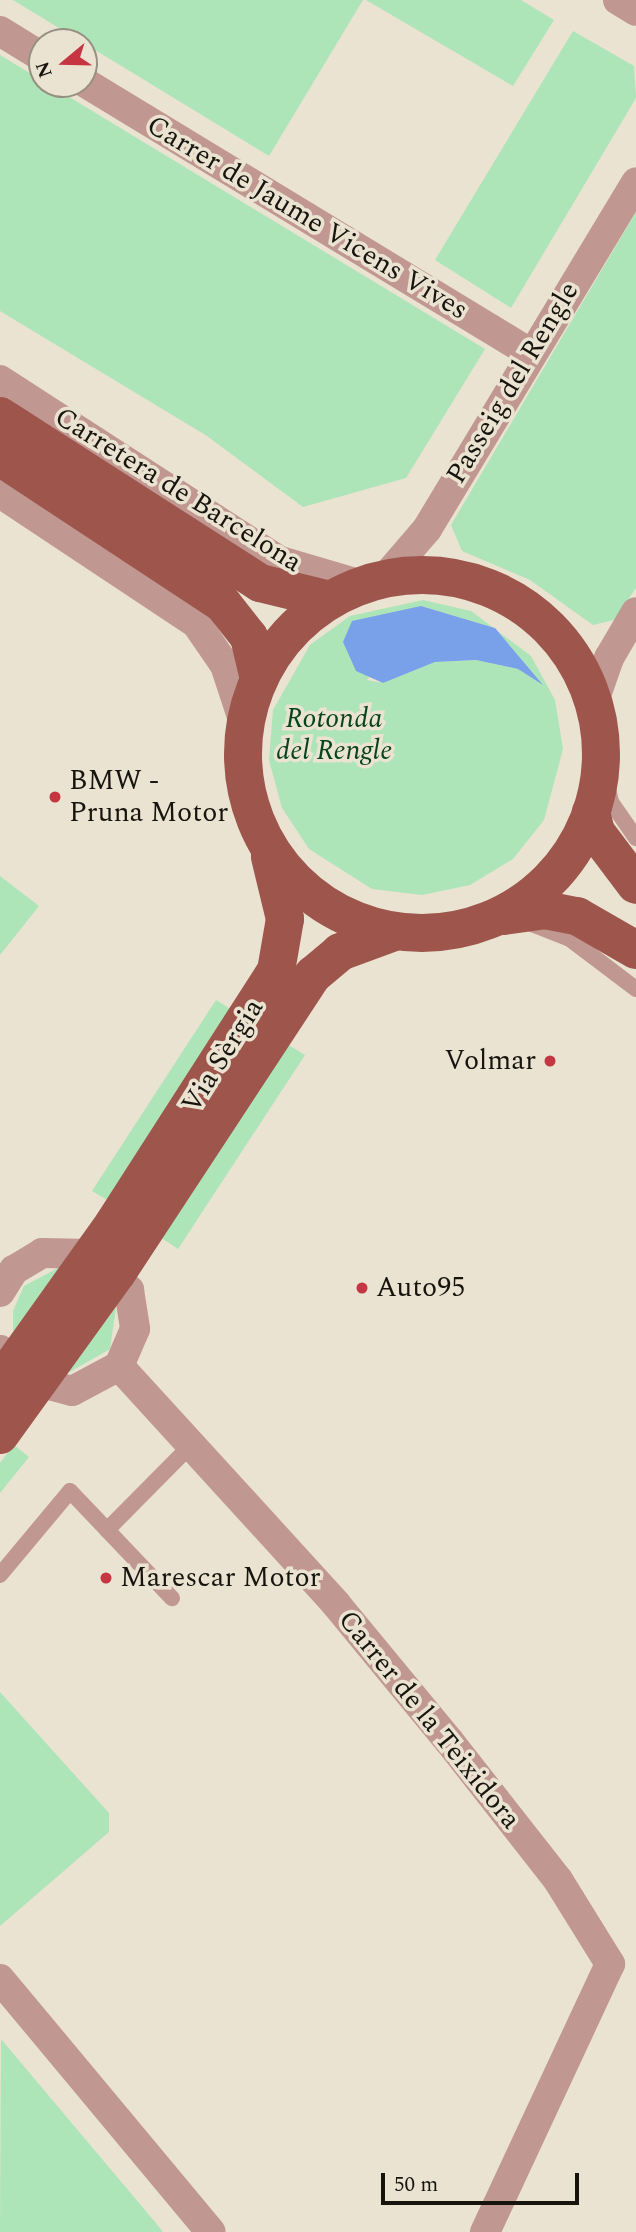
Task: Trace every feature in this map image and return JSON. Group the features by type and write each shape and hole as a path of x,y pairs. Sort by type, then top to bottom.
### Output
{"main road":[{"path":"0,416 260,583 359,588 414,575 472,583 526,609 567,651 593,705 600,750 591,812 596,832 636,885"},
{"path":"0,457 223,604 249,637 259,679"},
{"path":"359,588 296,627 259,679 245,726 243,764 264,838 318,900 394,932 427,934 545,910 577,916 636,950"},
{"path":"492,920 542,887 591,812"},
{"name":"Via Sèrgia","path":"104,1264 276,971 285,919 264,838"},
{"name":"Via Sèrgia","path":"0,1435 12,1371 104,1264 313,975 340,952 394,932"}],"street":[{"path":"618,0 636,11"},
{"path":"0,31 28,48"},
{"name":"Carrer de Jaume Vicens Vives","path":"98,91 530,353"},
{"name":"Passeig del Rengle","path":"359,588 427,529 530,353 636,182"},
{"name":"Carretera de Barcelona","path":"0,380 280,561 359,588"},
{"path":"0,493 196,623 225,664 245,726"},
{"path":"593,705 633,623"},
{"path":"5,1274 42,1253 104,1264 135,1309 130,1349 119,1366 90,1387 12,1371"},
{"name":"Carrer de la Teixidora","path":"119,1366 336,1604 449,1741 558,1880 610,1964 485,2232"},
{"path":"0,1979 211,2232"}],"lane":[{"path":"600,750 611,802 636,838"},
{"path":"492,920 542,927 570,939 636,989"},
{"path":"107,1530 190,1446"},
{"path":"0,1574 70,1491 172,1598"}],"green space":[{"path":"13,0 363,0 269,156 98,52 98,28 59,28"},
{"path":"366,0 521,0 554,20 513,86"},
{"path":"573,31 634,66 636,98 511,308 435,260"},
{"path":"0,55 28,72 28,98 71,98 485,349 406,478 303,507 207,436 0,311"},
{"path":"636,212 636,588 614,620 593,625 530,580 462,551 451,525"},
{"name":"Rotonda del Rengle","path":"423,600 471,611 493,627 421,606 367,680 383,683 435,662 476,660 518,669 542,684 497,631 531,656 555,700 563,749 544,820 513,859 470,885 422,895 372,889 309,849 282,808 269,760 273,710 310,645 350,616"},
{"path":"0,876 39,906 0,955"},
{"path":"216,1000 232,1010 109,1201 92,1191"},
{"path":"287,1044 305,1055 178,1249 160,1237"},
{"path":"60,1267 13,1332 13,1311 24,1286"},
{"path":"116,1307 110,1349 68,1373"},
{"path":"14,1445 29,1457 0,1493 0,1463"},
{"path":"0,1692 109,1813 109,1832 0,1926"},
{"path":"1,2039 155,2222 163,2232 0,2232"}],"water":[{"path":"421,606 495,628 543,685 518,669 476,660 435,662 383,683 356,671 343,642 352,621"}],"place":[{"name":"BMW - Pruna Motor","path":"55,797"},
{"name":"Volmar","path":"550,1061"},
{"name":"Auto95","path":"362,1288"},
{"name":"Marescar Motor","path":"106,1578"}]}
